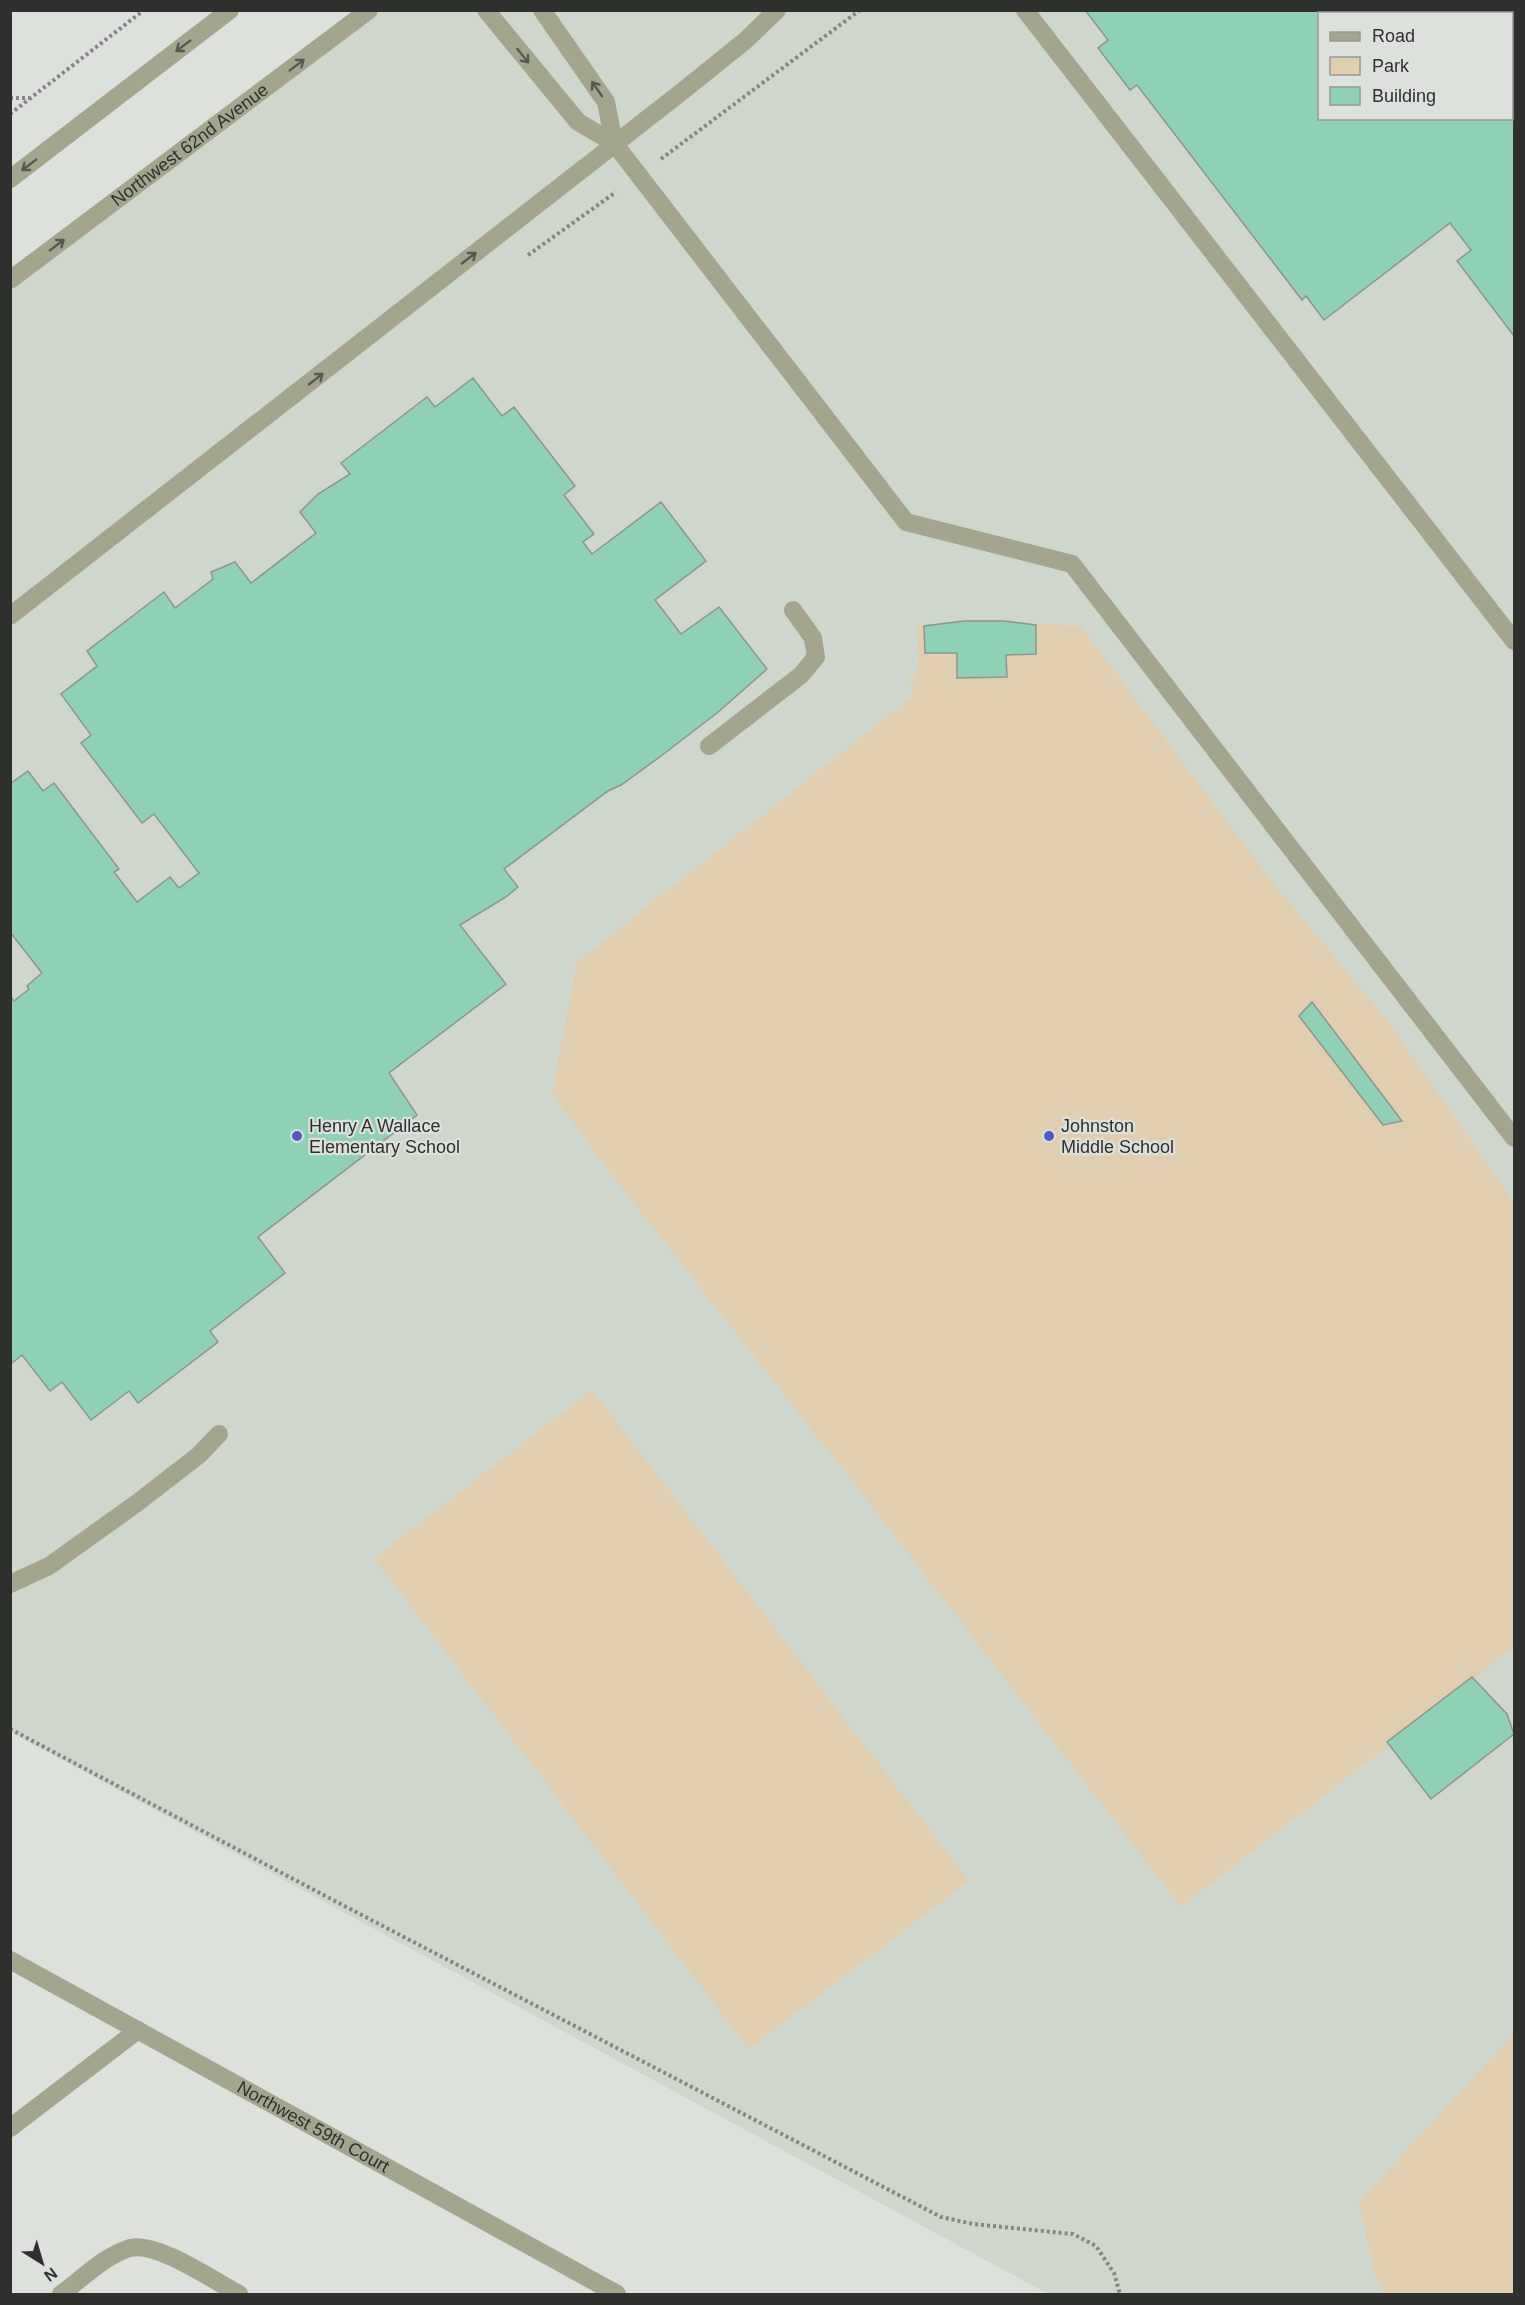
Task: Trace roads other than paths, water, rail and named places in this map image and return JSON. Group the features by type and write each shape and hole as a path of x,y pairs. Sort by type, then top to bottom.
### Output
{"street":[{"path":"10,178 230,10"},
{"name":"Northwest 62nd Avenue","path":"10,280 369,10"},
{"path":"486,10 578,122 614,143 906,522 1072,564 1515,1138"},
{"path":"542,10 606,102 614,143"},
{"path":"10,616 270,415 746,40 777,10"},
{"path":"1025,10 1515,641"},
{"path":"709,746 801,675 816,657 813,638 793,610"},
{"path":"10,1584 49,1566 137,1503 199,1455 219,1434"},
{"name":"Northwest 59th Court","path":"10,1960 607,2292"},
{"path":"10,2128 138,2030"},
{"path":"61,2295 104,2261 131,2248 162,2251 228,2292"}],"place":[{"name":"Henry A Wallace Elementary School","path":"297,1136"},
{"name":"Johnston Middle School","path":"1049,1136"}]}
